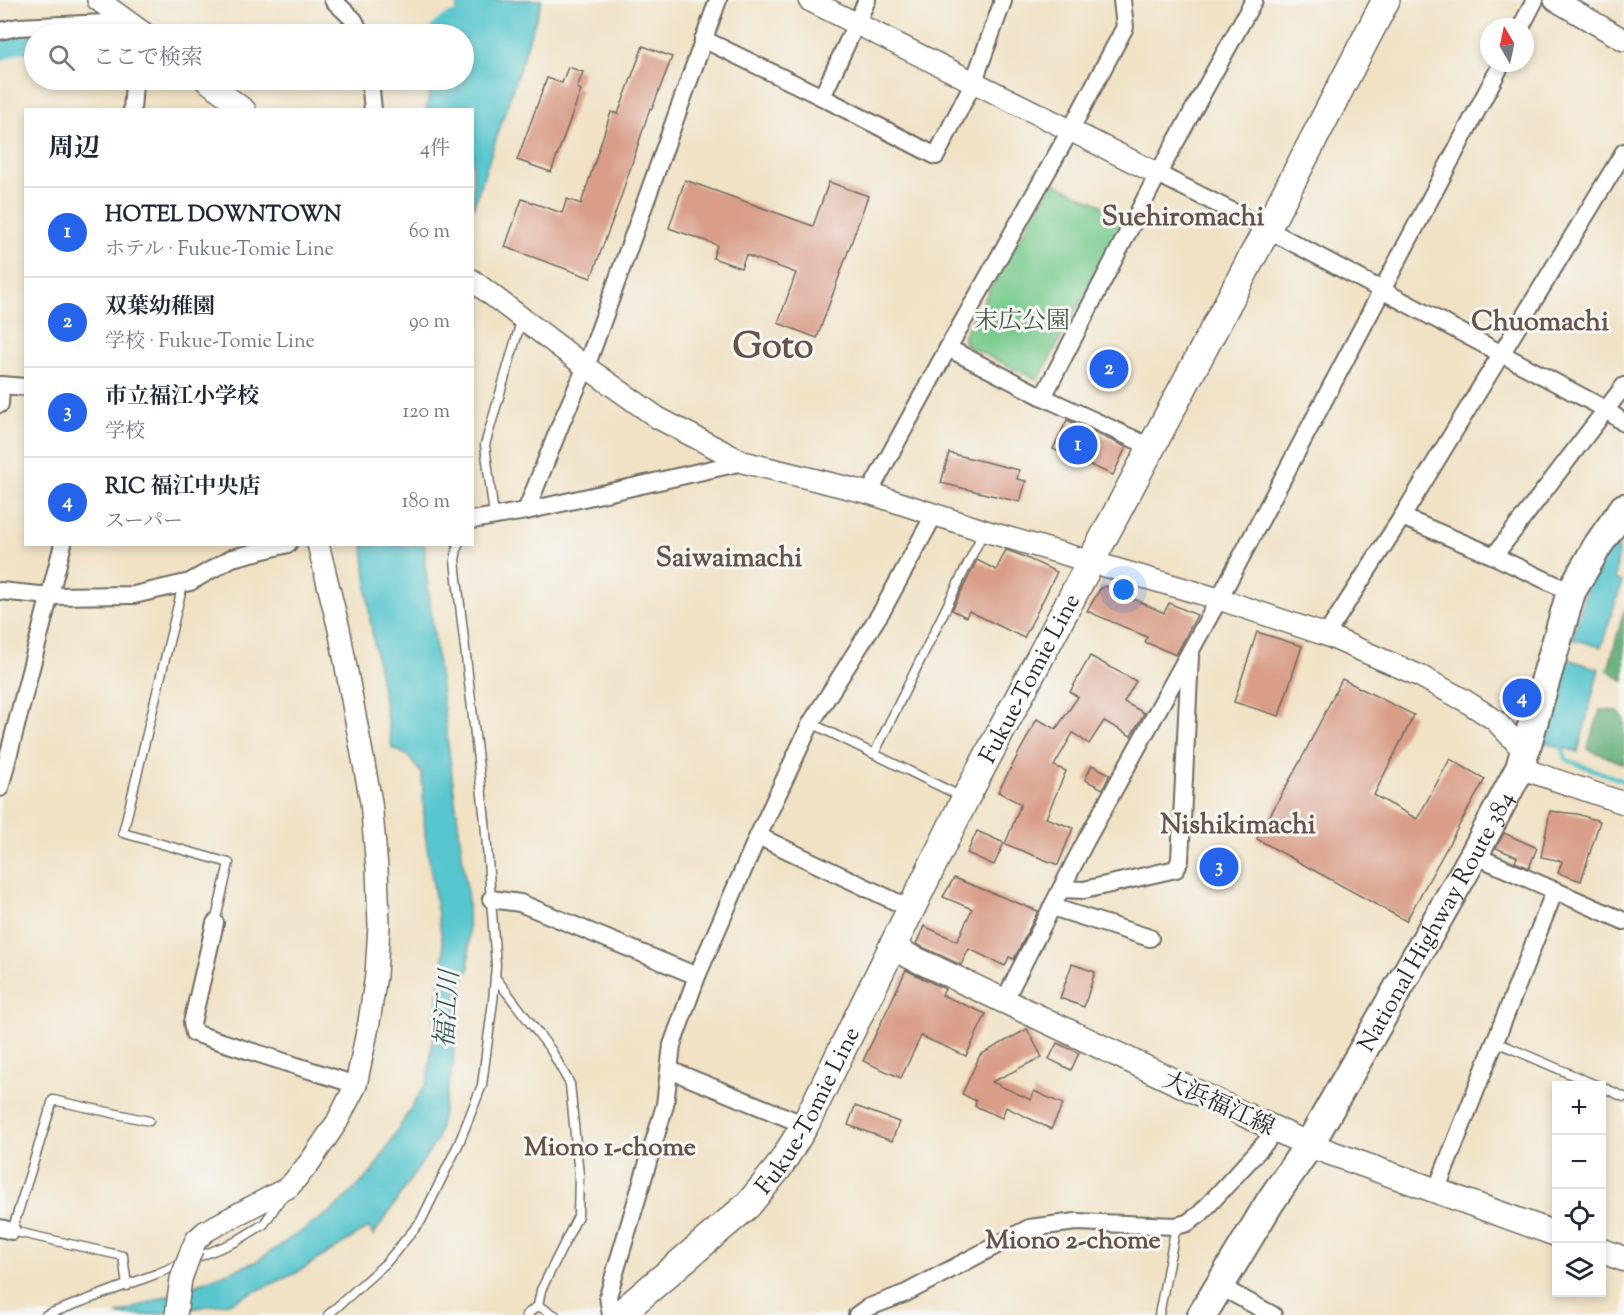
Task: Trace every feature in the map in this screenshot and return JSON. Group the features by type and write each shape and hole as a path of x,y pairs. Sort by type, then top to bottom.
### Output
{"highway":[{"name":"National Highway Route 384","path":"1202,1315 1309,1145 1474,855 1522,760 1571,592 1598,545 1624,508"}],"main road":[{"name":"Fukue-Tomie Line","path":"619,1315 748,1205 779,1167 805,1125 965,799 1268,229 1386,0"},
{"name":"大浜福江線","path":"892,948 1309,1145 1552,1232"},
{"path":"1606,1252 1624,1259"}],"street":[{"path":"98,0 131,24"},
{"path":"333,0 356,24"},
{"path":"526,511 586,367 718,0"},
{"path":"809,0 1268,229 1607,410 1624,423"},
{"path":"822,97 867,0"},
{"path":"703,39 936,156 974,81 1002,0"},
{"path":"868,493 1071,129 1125,27 1122,0"},
{"path":"1043,397 1158,174 1254,0"},
{"path":"1526,18 1535,0"},
{"path":"1555,0 1624,40"},
{"path":"0,31 24,27"},
{"path":"1004,1001 1061,889 1219,599 1497,72"},
{"path":"132,108 134,90"},
{"path":"218,90 242,108"},
{"path":"371,90 373,108"},
{"path":"1326,635 1402,517 1624,152"},
{"path":"474,282 586,367 658,418 743,462 868,493 985,531 1219,599 1326,635 1420,676 1464,700 1495,720 1522,760 1624,803"},
{"path":"948,348 1043,397 1151,447"},
{"path":"0,404 1,385 24,387"},
{"path":"1494,556 1624,386"},
{"path":"474,520 526,511 743,462"},
{"path":"611,1315 608,1296 665,1105 672,1046 698,976 758,836 812,723 883,609 934,514"},
{"path":"1402,517 1571,592"},
{"path":"0,788 62,546"},
{"path":"0,591 50,596 134,595 190,582 232,558 280,546"},
{"path":"176,1315 181,1279 196,1240 206,1231 289,1187 310,1162 337,1122 356,1085 376,975 379,926 377,868 369,790 339,629 318,546"},
{"path":"1061,889 1084,890 1176,869 1180,860 1190,652"},
{"path":"758,836 911,909"},
{"path":"1474,855 1624,921"},
{"path":"1436,1191 1555,890"},
{"path":"491,899 520,903 698,976"},
{"path":"1052,907 1150,938"},
{"path":"215,923 192,1023 194,1033 356,1085"},
{"path":"670,1070 805,1125"},
{"path":"857,1315 867,1308 906,1293 1029,1228 1076,1222 1176,1226 1187,1223 1200,1214 1267,1141 1275,1129"},
{"path":"1219,1286 1273,1315"}],"lane":[{"path":"494,516 485,445 522,318"},
{"path":"874,754 985,531"},
{"path":"328,1315 386,1263 421,1221 459,1143 482,1085 494,1002 495,976 484,821 455,560 458,546"},
{"path":"183,584 123,833 229,863 215,923"},
{"path":"812,723 965,799"},
{"path":"495,976 551,1050 570,1084 579,1175 578,1216 541,1290 538,1306 526,1315"},
{"path":"1494,1041 1588,1081"},
{"path":"1606,1088 1624,1096"},
{"path":"126,1286 123,1256 6,1230 53,1100 149,1121"},
{"path":"46,1315 235,1242 264,1224 289,1187"},
{"path":"1159,1315 1176,1226"},
{"path":"538,1306 555,1315"}],"green space":[{"name":"末広公園","path":"1052,182 1127,217 1038,380 967,346 964,335"},
{"path":"1624,610 1624,681 1608,670"},
{"path":"1600,710 1617,711 1624,719 1624,764 1587,749"}],"water":[{"path":"460,0 542,0 474,206 474,108 426,108 431,90 474,90 474,24 452,24"},
{"path":"1613,545 1619,549 1615,579 1622,582 1601,647 1572,639 1590,577"},
{"name":"福江川","path":"363,546 425,546 425,563 468,901 469,968 457,995 453,1065 437,1140 373,1236 369,1227 296,1273 229,1303 149,1315 116,1315 255,1262 333,1210 372,1172 427,1082 444,952 425,835 422,774 407,755 392,748 370,620"},
{"path":"1567,659 1599,669 1578,752 1542,742"}],"building":[{"path":"643,46 672,57 652,109 650,108 620,200 591,278 505,247 522,199 562,213 567,199 581,204 611,112 618,114"},
{"path":"568,67 583,72 577,88 581,90 551,172 517,160 547,78 562,83"},
{"path":"685,180 813,226 829,182 868,196 817,338 778,323 796,273 746,255 741,268 713,258 717,245 669,228"},
{"path":"1067,420 1126,447 1113,475 1088,464 1087,466 1053,449"},
{"path":"949,453 1019,470 1017,479 1026,481 1020,502 941,483"},
{"path":"1006,550 1057,572 1024,638 969,611 966,617 952,610 977,560 996,570"},
{"path":"1105,586 1164,613 1169,603 1197,615 1176,655 1145,642 1147,637 1087,611 1100,589"},
{"path":"1257,632 1302,646 1279,716 1234,702"},
{"path":"1090,656 1136,681 1124,702 1144,713 1131,736 1104,721 1089,744 1073,733 1054,766 1066,771 1046,818 1073,828 1058,865 1005,844 1021,804 998,792 1037,719 1056,729 1078,697 1070,692"},
{"path":"1342,679 1414,715 1374,795 1417,819 1450,759 1485,779 1406,921 1257,839"},
{"path":"1092,765 1110,774 1103,789 1085,780"},
{"path":"1550,811 1577,814 1600,821 1581,881 1558,873 1562,861 1541,857"},
{"path":"977,831 1004,843 994,865 967,853"},
{"path":"1504,833 1537,848 1529,868 1515,862 1517,857 1496,848"},
{"path":"954,878 1038,911 1014,959 1009,957 1005,966 969,949 961,965 916,944 924,926 957,941 972,909 943,897"},
{"path":"1072,964 1095,972 1084,1007 1060,998"},
{"path":"906,970 945,989 942,995 986,1014 966,1056 921,1036 901,1078 863,1061"},
{"path":"1027,1029 1042,1057 992,1082 1031,1100 1034,1091 1063,1104 1051,1129 1006,1107 1002,1118 975,1106 976,1101 962,1094 980,1055"},
{"path":"1057,1043 1079,1053 1071,1070 1049,1059"},
{"path":"855,1106 899,1122 892,1141 848,1125"}],"waterway":[{"path":"460,24 487,13"},
{"path":"0,46 19,38 24,39"},
{"path":"1562,748 1567,760 1624,781"}],"place":[{"name":"双葉幼稚園","path":"1109,369"},
{"name":"HOTEL DOWNTOWN","path":"1078,445"},
{"name":"RIC 福江中央店","path":"1522,698"},
{"name":"市立福江小学校","path":"1219,867"}],"district":[{"name":"Suehiromachi","path":"1183,216"},
{"name":"Chuomachi","path":"1540,321"},
{"name":"Goto","path":"773,344"},
{"name":"Saiwaimachi","path":"729,557"},
{"name":"Nishikimachi","path":"1238,824"},
{"name":"Miono 1-chome","path":"610,1146"},
{"name":"Miono 2-chome","path":"1073,1239"}]}
